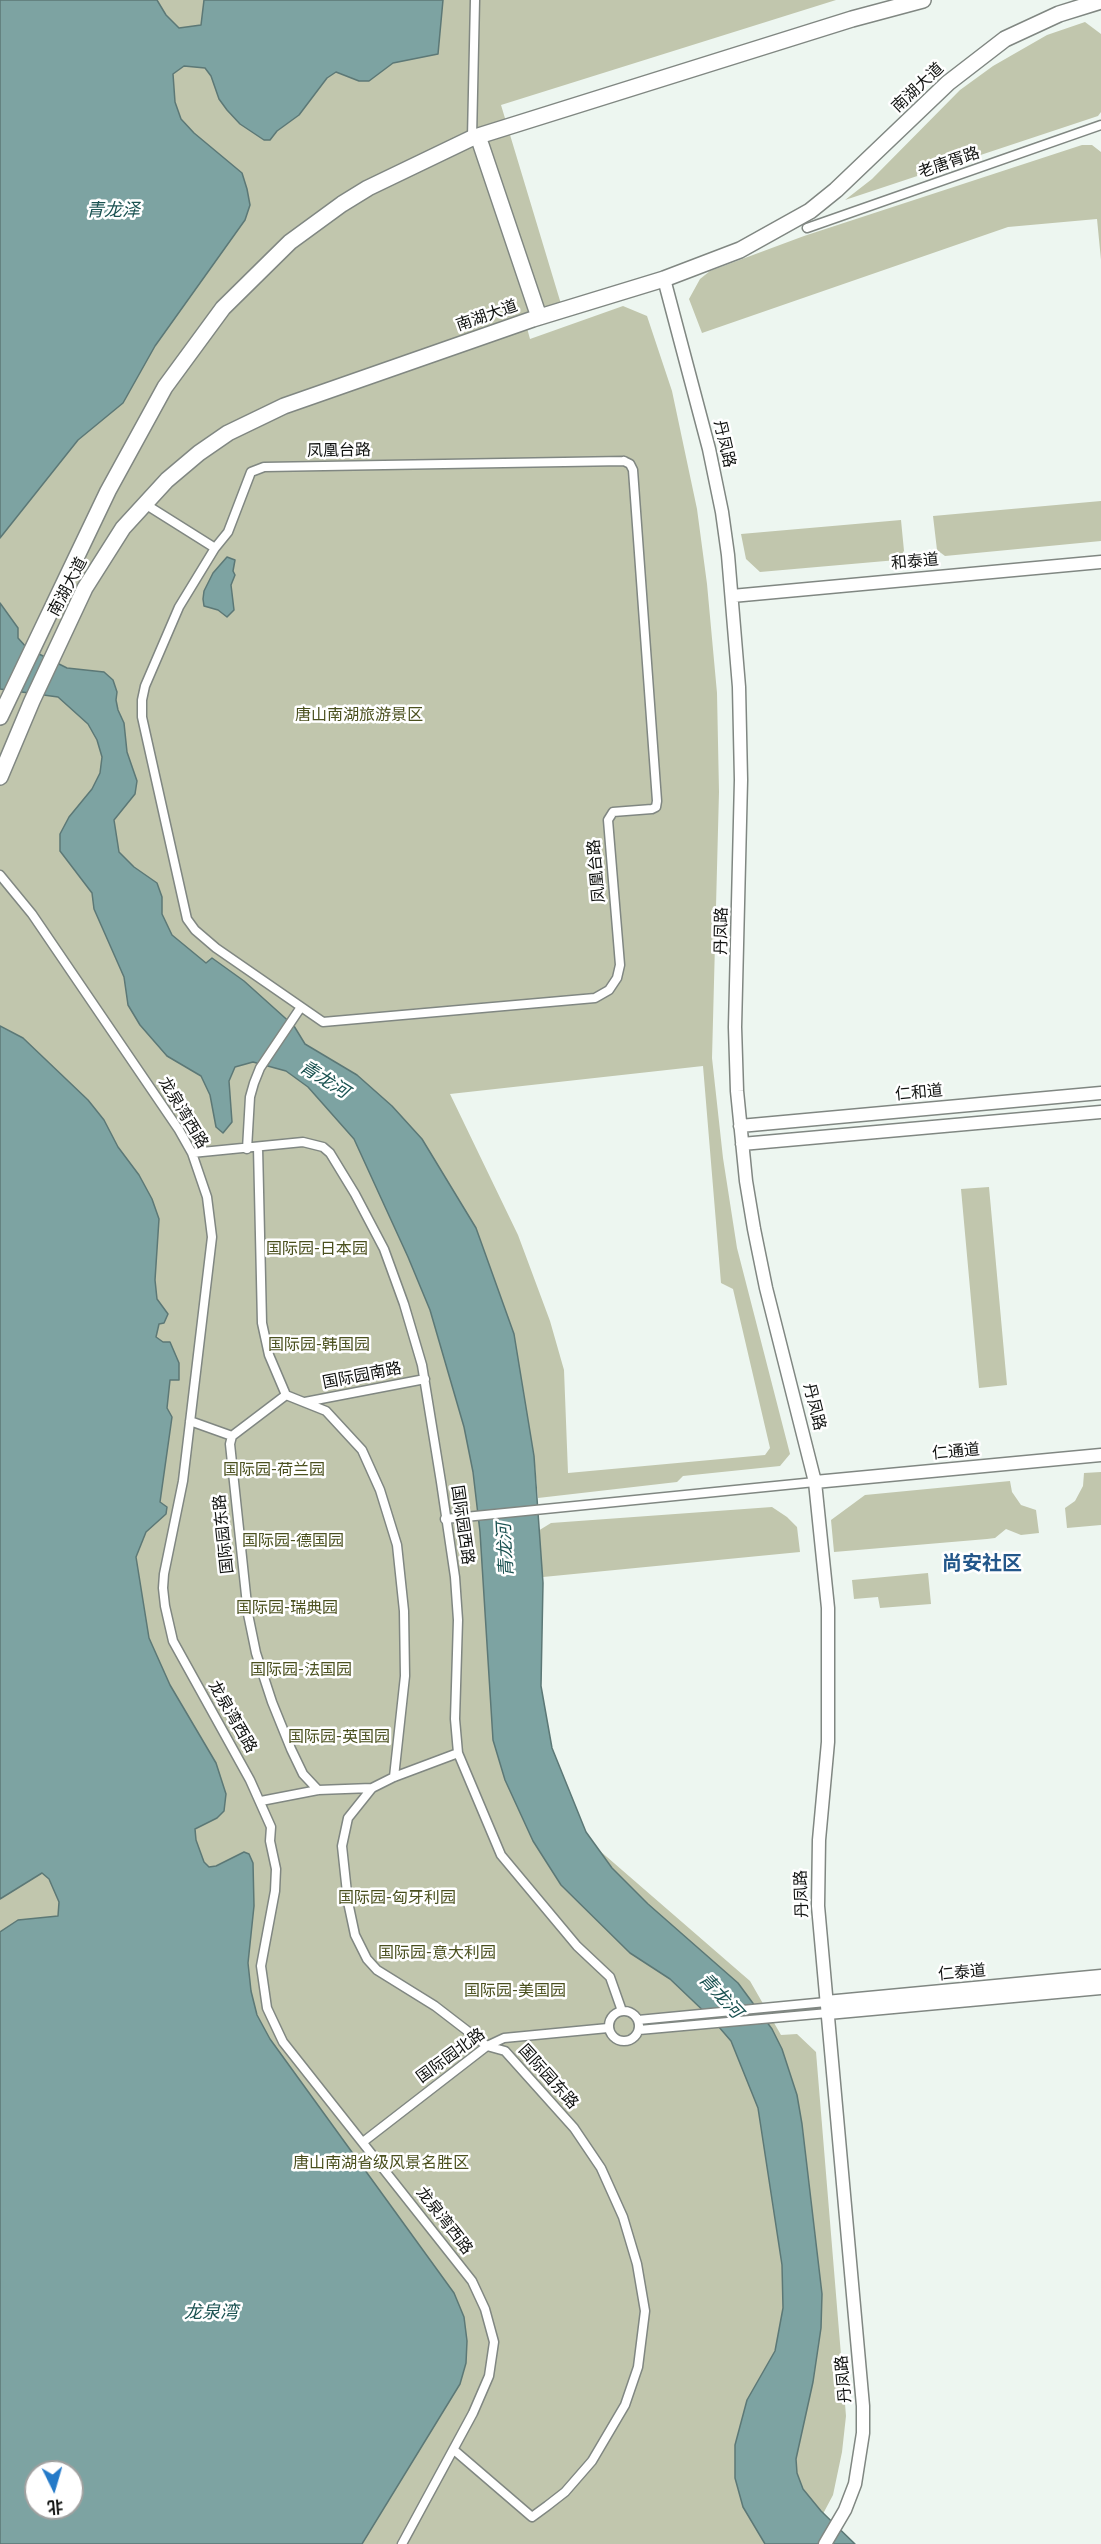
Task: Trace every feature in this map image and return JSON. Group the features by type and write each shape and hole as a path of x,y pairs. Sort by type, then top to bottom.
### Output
{"highway":[{"name":"南湖大道","path":"0,717 133,442 165,387 223,308 290,242 342,204 398,173 475,137 852,20 924,0"},
{"name":"南湖大道","path":"0,777 32,701 85,588 123,528 167,480 199,453 228,434 284,406 536,318 664,279 740,250 810,211 836,190 974,62 1005,39 1035,24 1101,1"},
{"path":"475,137 536,318"}],"main road":[{"name":"丹凤路","path":"664,279 709,449 722,512 732,596 741,780 735,1062 740,1126 750,1210 764,1280 815,1482 828,1608 830,1654 828,1742 817,1869 818,1906 863,2406 861,2457 845,2510 825,2544"},
{"name":"和泰道","path":"732,596 1101,562"},
{"name":"仁和道","path":"740,1126 1101,1093"},
{"path":"742,1144 1101,1112"},
{"name":"仁通道","path":"815,1482 1101,1455"},
{"name":"仁泰道","path":"827,2007 1101,1976"},
{"name":"仁泰道","path":"827,2007 1101,1988"}],"street":[{"path":"475,0 475,137"},
{"name":"老唐胥路","path":"807,228 1101,125"},
{"name":"凤凰台路","path":"624,461 630,464 633,470 657,801 656,807 652,809 613,812 608,820 620,965 617,978 609,990 595,998 323,1022 301,1006 216,948 195,930 187,919 142,717 145,686 180,607 215,548 228,532 251,472 258,468 624,461"},
{"path":"145,504 215,548"},
{"name":"龙泉湾西路","path":"0,875 32,914 179,1130 192,1153 207,1197 212,1238 183,1481 164,1574 165,1606 173,1641 261,1801 271,1827 270,1841 276,1869 275,1891 261,1966 267,2008 283,2042 472,2281 485,2309 494,2342 489,2376 473,2413 402,2544"},
{"path":"248,1149 250,1097 260,1068 301,1006"},
{"name":"国际园西路","path":"192,1153 303,1142 323,1147 330,1153 355,1194 384,1249 404,1304 425,1378 455,1577 458,1753 501,1855 576,1946 610,1977 622,2011"},
{"path":"258,1147 262,1323 269,1355 286,1395 326,1411 362,1450 373,1470 397,1545 404,1611 405,1676 394,1777"},
{"name":"国际园南路","path":"304,1402 425,1378"},
{"path":"190,1421 232,1436 286,1395"},
{"name":"国际园东路","path":"232,1436 230,1444 244,1582 256,1653 291,1749 303,1774 318,1790"},
{"path":"445,1519 815,1482"},
{"name":"国际园东路","path":"454,2450 532,2517 565,2492 592,2461 611,2433 633,2386 643,2341 645,2311 642,2287 623,2217 601,2168 587,2146 505,2051 487,2046 435,2006 377,1971 359,1946 348,1902 342,1846 348,1818 372,1788 394,1777 458,1753"},
{"path":"261,1801 318,1790 372,1788"},
{"path":"638,2020 795,2005 827,2007"},
{"path":"639,2030 796,2016 827,2007"},
{"path":"622,2011 631,2013 638,2020 639,2030 634,2038 625,2042 616,2039 608,2028 614,2015 622,2011"},
{"name":"国际园北路","path":"363,2142 487,2046 504,2037 608,2028"}],"green space":[{"name":"唐山南湖旅游景区","path":"0,0 836,0 501,105 561,304 524,317 530,339 623,306 647,316 672,391 697,509 707,584 717,693 719,792 712,1058 723,1158 737,1248 790,1454 780,1466 683,1476 677,1482 538,1498 534,1456 514,1334 476,1228 422,1139 529,1698 577,1831 750,1981 781,2035 797,2034 816,2052 846,2416 842,2452 833,2495 807,2544 0,2544","holes":["703,1066 721,1283 733,1289 770,1448 765,1455 568,1473 564,1370 550,1321 518,1235 450,1094"]},
{"path":"1085,22 1101,34 1101,112 1098,116 845,200 872,179 960,90 993,66 1047,35"},
{"path":"1082,145 1092,145 1101,152 1101,260 1097,219 1008,227 702,333 689,299 700,279 710,271 804,236"},
{"path":"1101,501 1101,541 945,556 937,550 933,516"},
{"path":"901,520 904,551 897,560 760,572 746,559 741,534"},
{"path":"989,1187 1007,1385 979,1388 961,1189"},
{"path":"1101,1472 1101,1525 1067,1528 1065,1508 1075,1501 1083,1486 1084,1473"},
{"path":"1010,1481 1012,1492 1021,1505 1036,1510 1039,1533 1021,1535 1006,1529 995,1538 834,1552 831,1520 865,1495"},
{"path":"772,1507 797,1527 800,1552 543,1577 538,1531 551,1523"},
{"path":"928,1573 931,1604 880,1608 878,1597 854,1599 852,1580"}],"water":[{"name":"青龙泽","path":"0,0 157,0 166,15 179,28 201,25 204,0 443,0 438,54 393,63 369,81 359,81 336,72 327,78 299,115 277,131 270,140 264,140 240,124 227,110 219,99 211,76 205,68 184,66 173,74 175,102 181,119 194,133 242,173 250,205 245,220 155,346 123,403 78,440 0,538"},
{"path":"227,557 235,560 233,571 235,575 231,585 234,610 227,617 218,610 204,606 203,599 204,591 213,573"},
{"name":"青龙河","path":"0,603 18,628 18,638 27,648 67,668 104,672 113,680 117,692 118,710 124,723 127,752 137,781 135,794 114,820 119,852 134,867 157,883 162,897 162,914 172,935 206,963 212,958 244,981 294,1026 305,1044 357,1075 392,1106 422,1139 476,1228 514,1334 534,1456 543,1583 541,1686 552,1748 586,1832 612,1868 648,1904 738,1983 772,2029 782,2049 797,2095 802,2124 822,2294 821,2328 813,2382 796,2459 797,2473 803,2489 821,2511 855,2544 765,2544 743,2507 735,2478 735,2445 747,2400 775,2351 783,2308 782,2265 758,2108 731,2041 712,2019 670,1979 630,1953 561,1885 533,1841 505,1780 493,1740 480,1532 473,1472 464,1427 430,1310 408,1257 354,1139 308,1087 286,1071 253,1062 235,1067 229,1081 232,1122 223,1133 216,1127 210,1095 201,1076 167,1056 140,1025 128,1005 124,977 94,909 92,893 60,851 60,834 69,817 92,789 100,773 102,757 97,740 88,724 58,697 0,689"},
{"name":"龙泉湾","path":"0,1026 23,1038 88,1100 104,1120 118,1147 139,1175 152,1199 159,1219 155,1280 157,1299 168,1314 164,1323 159,1324 156,1337 163,1342 170,1342 179,1363 179,1380 170,1380 167,1408 172,1417 160,1502 167,1507 166,1514 146,1532 136,1557 149,1638 170,1685 216,1763 226,1794 224,1811 217,1818 195,1829 196,1840 204,1862 209,1867 216,1866 244,1852 249,1854 253,1863 254,1906 248,1963 251,1991 257,2015 270,2039 454,2293 464,2317 467,2341 466,2363 460,2384 362,2544 0,2544 0,1932 18,1920 58,1916 59,1902 49,1879 42,1873 0,1899"}],"district":[{"name":"尚安社区","path":"982,1564"}],"park label":[{"name":"国际园-日本园","path":"317,1250"},
{"name":"国际园-韩国园","path":"319,1346"},
{"name":"国际园-荷兰园","path":"274,1471"},
{"name":"国际园-德国园","path":"293,1542"},
{"name":"国际园-瑞典园","path":"287,1609"},
{"name":"国际园-法国园","path":"301,1671"},
{"name":"国际园-英国园","path":"339,1738"},
{"name":"国际园-匈牙利园","path":"397,1899"},
{"name":"国际园-意大利园","path":"437,1954"},
{"name":"国际园-美国园","path":"515,1992"},
{"name":"唐山南湖省级风景名胜区","path":"381,2164"}]}
